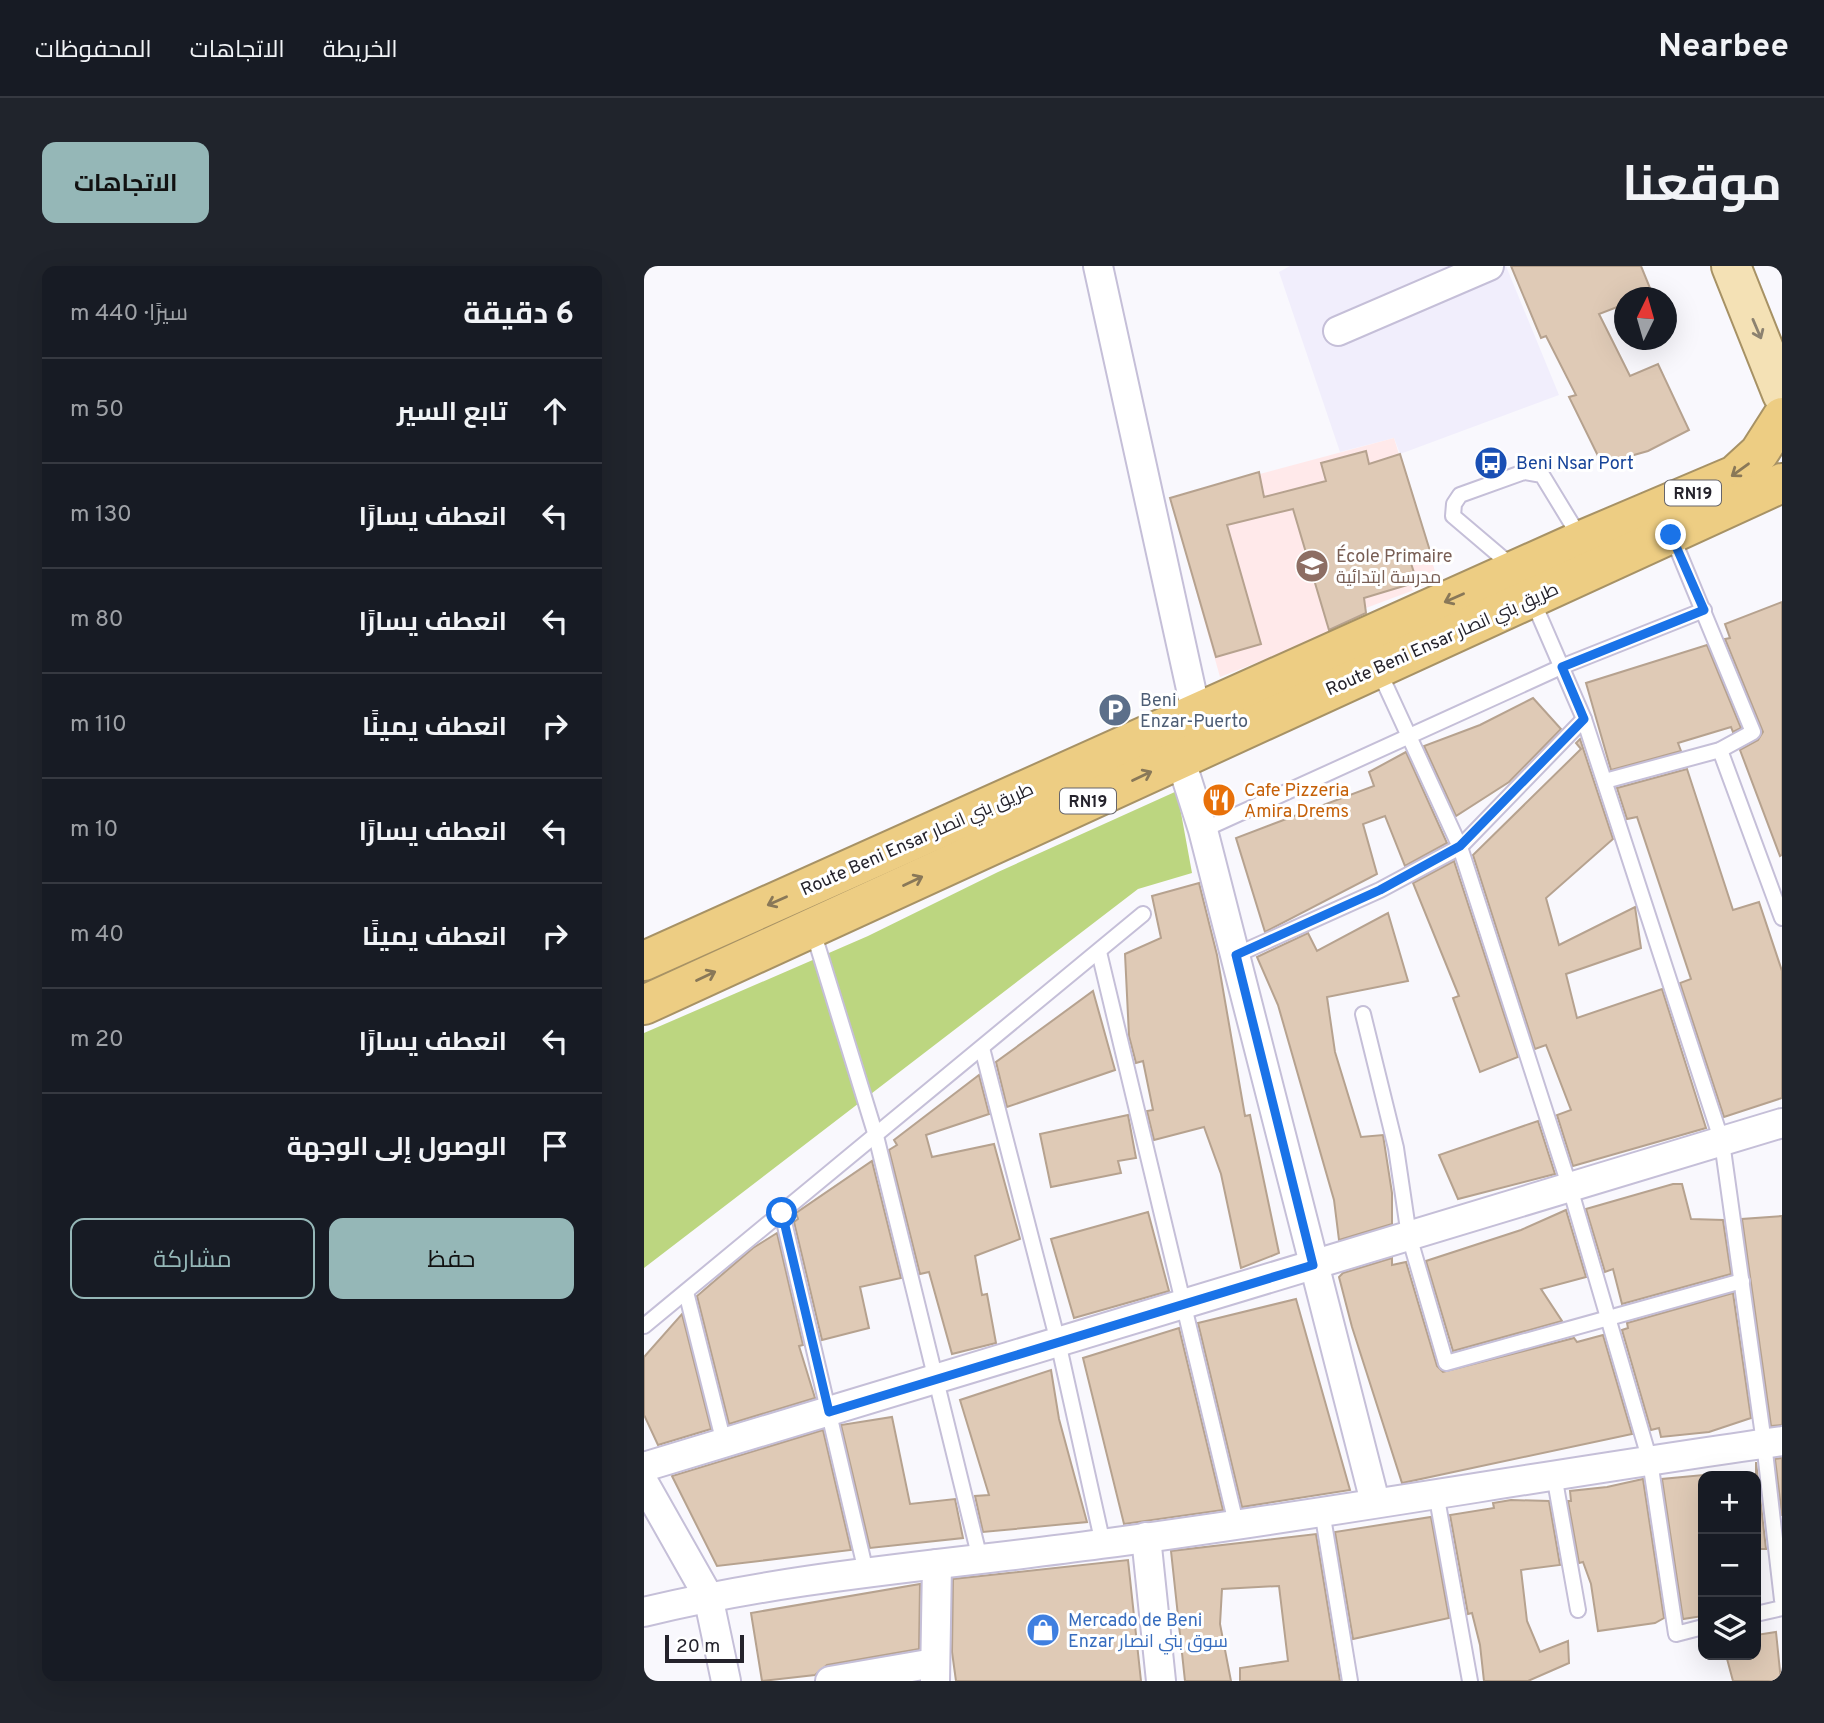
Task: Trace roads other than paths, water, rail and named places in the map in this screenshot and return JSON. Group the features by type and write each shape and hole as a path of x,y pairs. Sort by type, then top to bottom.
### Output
{"highway":[{"name":"Route Beni Ensar طريق بني انصار","path":"644,1005 812,928 1193,739 1588,555 1735,475 1759,453 1782,417"},
{"name":"Route Beni Ensar طريق بني انصار","path":"1588,555 1671,535 1782,483"},
{"name":"Route Beni Ensar طريق بني انصار","path":"644,961 1378,667 1524,584"}],"main road":[{"path":"1731,266 1782,394"}],"street":[{"path":"1098,266 1193,739 1203,830 1376,1502"},
{"path":"1338,331 1489,266"},
{"path":"644,1467 1782,1124"},
{"path":"644,1612 708,1596 866,1572 1103,1544 1773,1442"},
{"path":"644,1483 708,1596 726,1681"},
{"path":"1146,1537 1161,1681"},
{"path":"830,1681 935,1672 937,1564"}],"lane":[{"path":"1588,555 1542,475 1524,472 1460,495 1454,504 1453,516 1524,584 1584,719 1722,1142 1742,1280 1773,1442 1782,1600"},
{"path":"1605,781 1720,750 1753,732 1671,535"},
{"path":"1203,830 1562,667 1704,610"},
{"path":"1378,667 1460,846 1570,1188 1650,1461 1676,1634 1698,1628"},
{"path":"1236,955 1380,890 1460,846 1584,719"},
{"path":"1720,750 1782,918"},
{"path":"644,1326 1143,914"},
{"path":"812,928 876,1136 980,1559"},
{"path":"1099,952 1236,1523"},
{"path":"1363,1014 1396,1148 1409,1236 1446,1363 1742,1280"},
{"path":"982,1048 1058,1342 1103,1544"},
{"path":"782,1213 866,1572"},
{"path":"686,1292 723,1443"},
{"path":"1553,1475 1578,1610"},
{"path":"1436,1493 1469,1681"},
{"path":"1322,1511 1350,1681"},
{"path":"1761,1613 1782,1608"}],"place":[{"name":"Beni Nsar Port","path":"1491,463"},
{"name":"École Primaire مدرسة ابتدائية","path":"1312,566"},
{"name":"Beni Enzar-Puerto","path":"1115,710"},
{"name":"Cafe Pizzeria Amira Drems","path":"1219,800"},
{"name":"Mercado de Beni Enzar سوق بني انصار","path":"1043,1630"}]}
